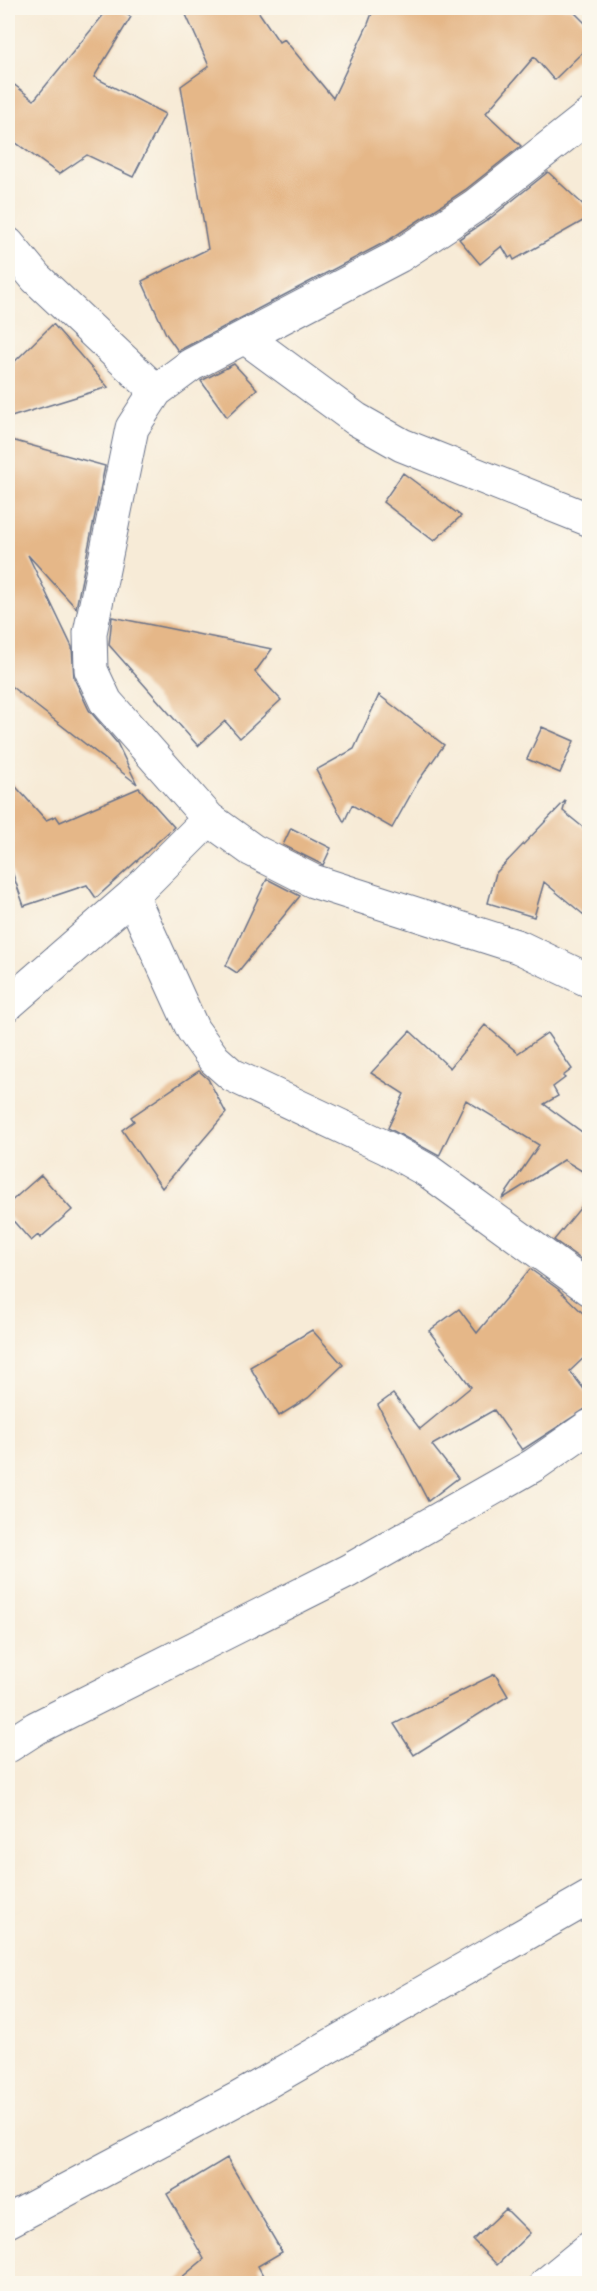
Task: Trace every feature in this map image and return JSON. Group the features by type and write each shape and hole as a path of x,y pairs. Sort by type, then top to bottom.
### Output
{"street":[{"path":"590,115 476,205 399,256 246,338 191,364 156,391 132,428 90,633 91,670 106,702 209,819 252,850 313,881 519,947 590,981"},
{"path":"8,244 36,278 156,391"},
{"path":"246,338 356,419 402,445 590,520"},
{"path":"8,1004 132,896 209,819"},
{"path":"132,896 193,1030 214,1059 232,1075 387,1148 428,1171 590,1290"},
{"path":"8,1746 36,1728 348,1571 534,1465 590,1426"},
{"path":"8,2221 239,2098 590,1897"},
{"path":"546,2283 590,2248"}],"building":[{"path":"109,8 117,8 131,17 94,77 165,114 133,177 87,155 59,174 8,137 8,80 34,100"},
{"path":"183,8 256,8 279,42 284,39 333,98 374,8 570,8 590,28 590,45 554,80 534,57 486,113 521,146 465,190 389,240 178,351 166,334 142,281 208,249 181,86 209,66"},
{"path":"548,172 590,211 590,217 514,260 512,256 509,258 502,246 480,264 459,239 488,220"},
{"path":"53,324 108,387 8,418 8,368"},
{"path":"234,364 257,389 227,417 201,381"},
{"path":"8,439 105,466 76,608 28,555 72,647 74,678 89,710 117,743 137,784 8,684"},
{"path":"403,473 461,516 434,541 383,502"},
{"path":"112,617 272,649 255,672 281,700 240,738 225,721 198,746 109,645"},
{"path":"379,695 444,745 419,780 392,828 352,805 344,822 316,770 354,749"},
{"path":"542,727 574,741 560,773 527,759"},
{"path":"8,778 46,820 56,816 60,822 139,788 174,827 96,898 87,885 24,906 8,860"},
{"path":"566,800 563,811 590,833 590,920 544,882 534,917 488,903 496,873"},
{"path":"291,828 331,848 323,865 283,845"},
{"path":"267,879 300,896 237,973 226,966"},
{"path":"485,1025 518,1053 547,1033 572,1069 553,1087 558,1096 544,1104 590,1138 590,1176 564,1160 502,1199 539,1145 466,1100 439,1156 388,1128 404,1094 371,1073 410,1031 450,1068"},
{"path":"199,1071 208,1079 226,1113 162,1188 122,1130 134,1121 131,1117"},
{"path":"41,1175 72,1210 40,1238 38,1235 31,1241 8,1215 8,1204"},
{"path":"590,1196 590,1252 582,1260 554,1240"},
{"path":"530,1269 558,1289 590,1320 590,1352 570,1371 590,1397 590,1406 522,1450 494,1410 432,1445 458,1478 428,1501 378,1405 393,1394 420,1429 471,1387 429,1331 459,1309 477,1333"},
{"path":"312,1330 343,1365 308,1398 279,1416 250,1367"},
{"path":"495,1674 508,1696 414,1755 394,1724"},
{"path":"227,2158 282,2252 258,2266 267,2283 175,2283 204,2259 167,2194"},
{"path":"506,2209 530,2233 497,2265 473,2240"}]}
